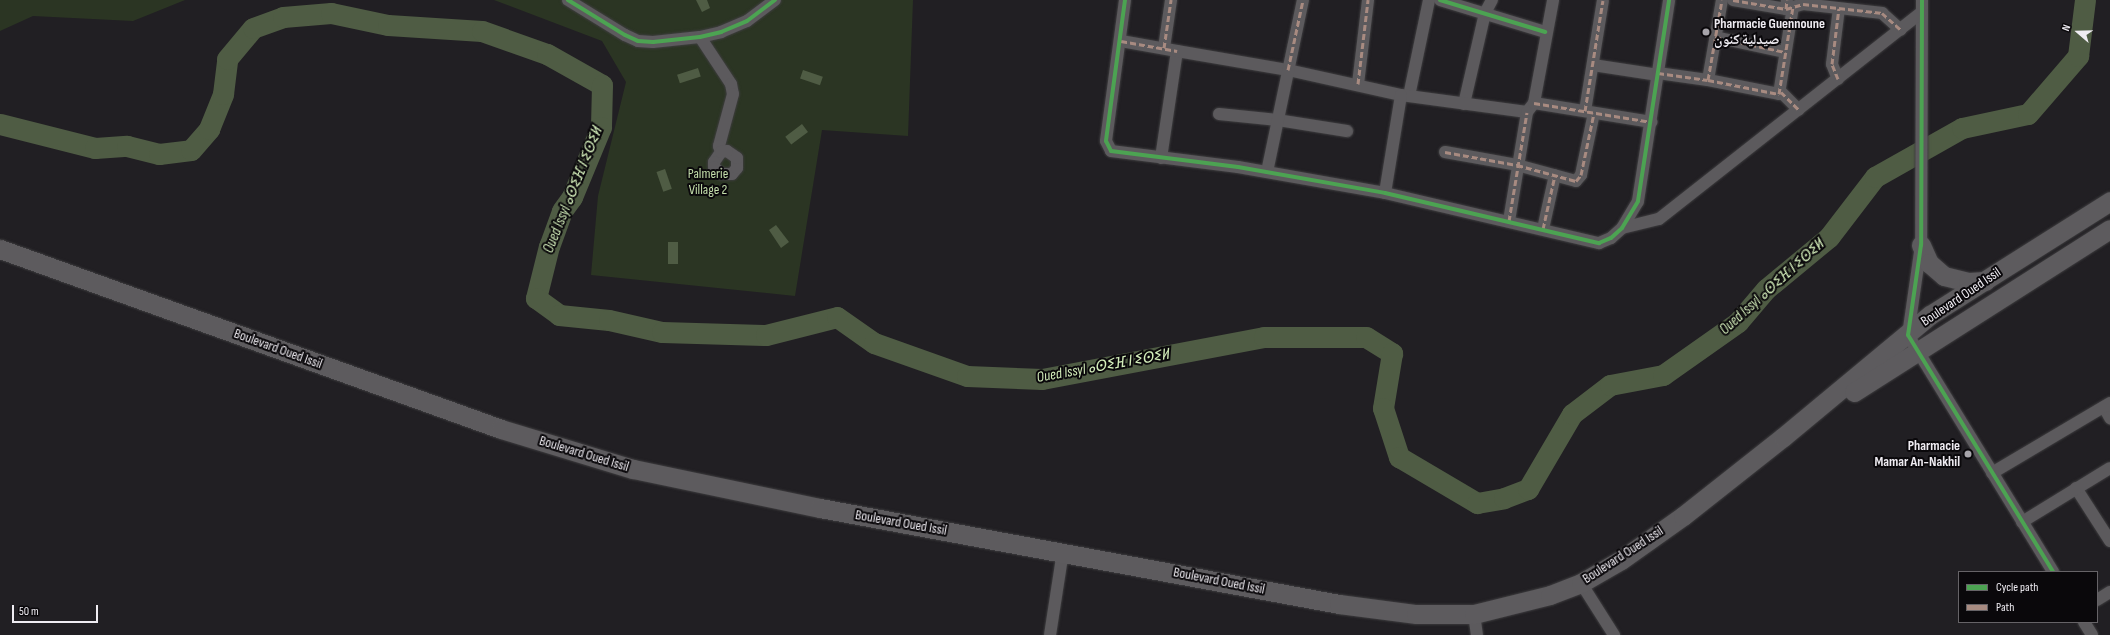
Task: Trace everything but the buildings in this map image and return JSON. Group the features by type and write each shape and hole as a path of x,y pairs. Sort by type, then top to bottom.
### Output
{"main road":[{"name":"Boulevard Oued Issil","path":"0,248 478,421 581,455 633,469 820,508 1339,604 1416,614 1474,614 1517,605 1581,583 1621,560 1683,516 1784,437 1908,335 1930,315 2110,201"},
{"name":"Boulevard Oued Issil","path":"1784,437 2110,229"},
{"path":"1921,245 1929,263 1944,276 1968,282 1985,281"}],"street":[{"path":"568,0 638,41 672,41 700,37 746,21 776,0"},
{"path":"1125,0 1120,33 1121,41 1106,145 1110,151 1267,172 1385,193 1600,243 1611,238 1622,228 1634,211 1638,201 1669,0"},
{"path":"1164,48 1171,0"},
{"path":"1267,172 1303,0"},
{"path":"1358,84 1368,0"},
{"path":"1385,193 1405,95 1429,0"},
{"path":"1440,0 1545,32"},
{"path":"1464,104 1485,13 1492,0"},
{"path":"1509,221 1517,165 1531,108 1545,32 1553,0"},
{"path":"1445,152 1517,165 1576,180 1580,178 1589,112 1593,65 1603,0"},
{"path":"1708,80 1722,0"},
{"path":"1733,0 1789,5 1803,4 1882,13 1901,30"},
{"path":"1922,0 1920,49 1922,222 1921,245 1908,335 2052,571"},
{"path":"1781,92 1789,5"},
{"path":"1838,79 1832,64 1839,8"},
{"path":"1622,228 1659,219 1921,13"},
{"path":"700,37 732,89 732,100 719,146 721,152"},
{"path":"1715,37 1785,52"},
{"path":"1121,41 1288,70 1405,95 1464,104 1589,112 1651,122"},
{"path":"1161,158 1177,51"},
{"path":"1593,65 1708,80 1776,94 1781,92"},
{"path":"1781,92 1799,110"},
{"path":"1219,114 1278,120 1347,131"},
{"path":"1543,229 1556,175"},
{"path":"1992,473 2107,405 2110,418"},
{"path":"2022,522 2110,468"},
{"path":"2076,488 2110,541"},
{"path":"1050,635 1064,552"},
{"path":"1581,583 1614,635"},
{"path":"2098,599 2110,592"},
{"path":"1474,614 1477,635"},
{"path":"2085,623 2092,635"}],"green space":[{"path":"0,0 185,0 133,21 33,16 0,31"},
{"name":"Palmerie Village 2","path":"494,0 913,0 908,136 822,130 795,296 591,275 598,196 626,82 602,41"}],"shaded area":[{"path":"696,0 707,0 710,8 702,12"},
{"path":"698,68 701,77 680,83 677,75"},
{"path":"803,70 823,77 820,85 800,79"},
{"path":"802,124 808,132 791,145 785,137"},
{"path":"665,169 672,189 663,192 656,172"},
{"path":"776,225 789,242 781,248 769,230"},
{"path":"668,242 678,242 678,264 668,264"}],"waterway":[{"name":"Oued Issyl ⴰⵙⵉⴼ ⵏ ⵉⵙⵉⵍ","path":"0,124 95,148 127,146 159,154 191,150 209,129 223,94 227,59 253,28 283,17 331,13 388,25 482,31 547,54 602,85 601,127 572,197 562,211 549,246 536,298 559,315 609,320 662,332 766,335 837,317 874,343 967,376 1042,379 1264,337 1366,337 1392,353 1383,408 1399,457 1477,503 1504,498 1528,489 1572,414 1610,385 1663,375 1738,322 1766,289 1829,237 1875,177 1962,128 2028,114 2078,56 2085,0"}],"marked path":[{"path":"1164,48 1171,0"},
{"path":"1288,70 1303,0"},
{"path":"1358,84 1368,0"},
{"path":"1585,111 1603,0"},
{"path":"1658,73 1708,80 1722,0"},
{"path":"1733,0 1786,9 1787,0"},
{"path":"1786,9 1803,4 1882,13 1901,30"},
{"path":"1708,80 1779,94 1793,7"},
{"path":"1838,79 1832,64 1839,8"},
{"path":"1715,37 1785,52"},
{"path":"1121,41 1177,51"},
{"path":"1781,92 1799,110"},
{"path":"1534,103 1651,122"},
{"path":"1509,221 1527,112"},
{"path":"1445,152 1517,165 1576,181 1581,175 1594,113"},
{"path":"1543,229 1555,175"}],"cycle path":[{"path":"568,0 625,35 638,41 653,42 700,37 721,32 747,21 775,0"},
{"path":"1125,0 1106,141 1111,151 1238,167 1385,193 1599,243 1611,238 1622,228 1638,201 1669,0"},
{"path":"1440,0 1545,32"},
{"path":"1922,0 1921,245 1908,335 2052,571"}],"place":[{"name":"Pharmacie Guennoune صيدلية كنون","path":"1706,32"},
{"name":"Pharmacie Mamar An-Nakhil","path":"1968,454"}]}
